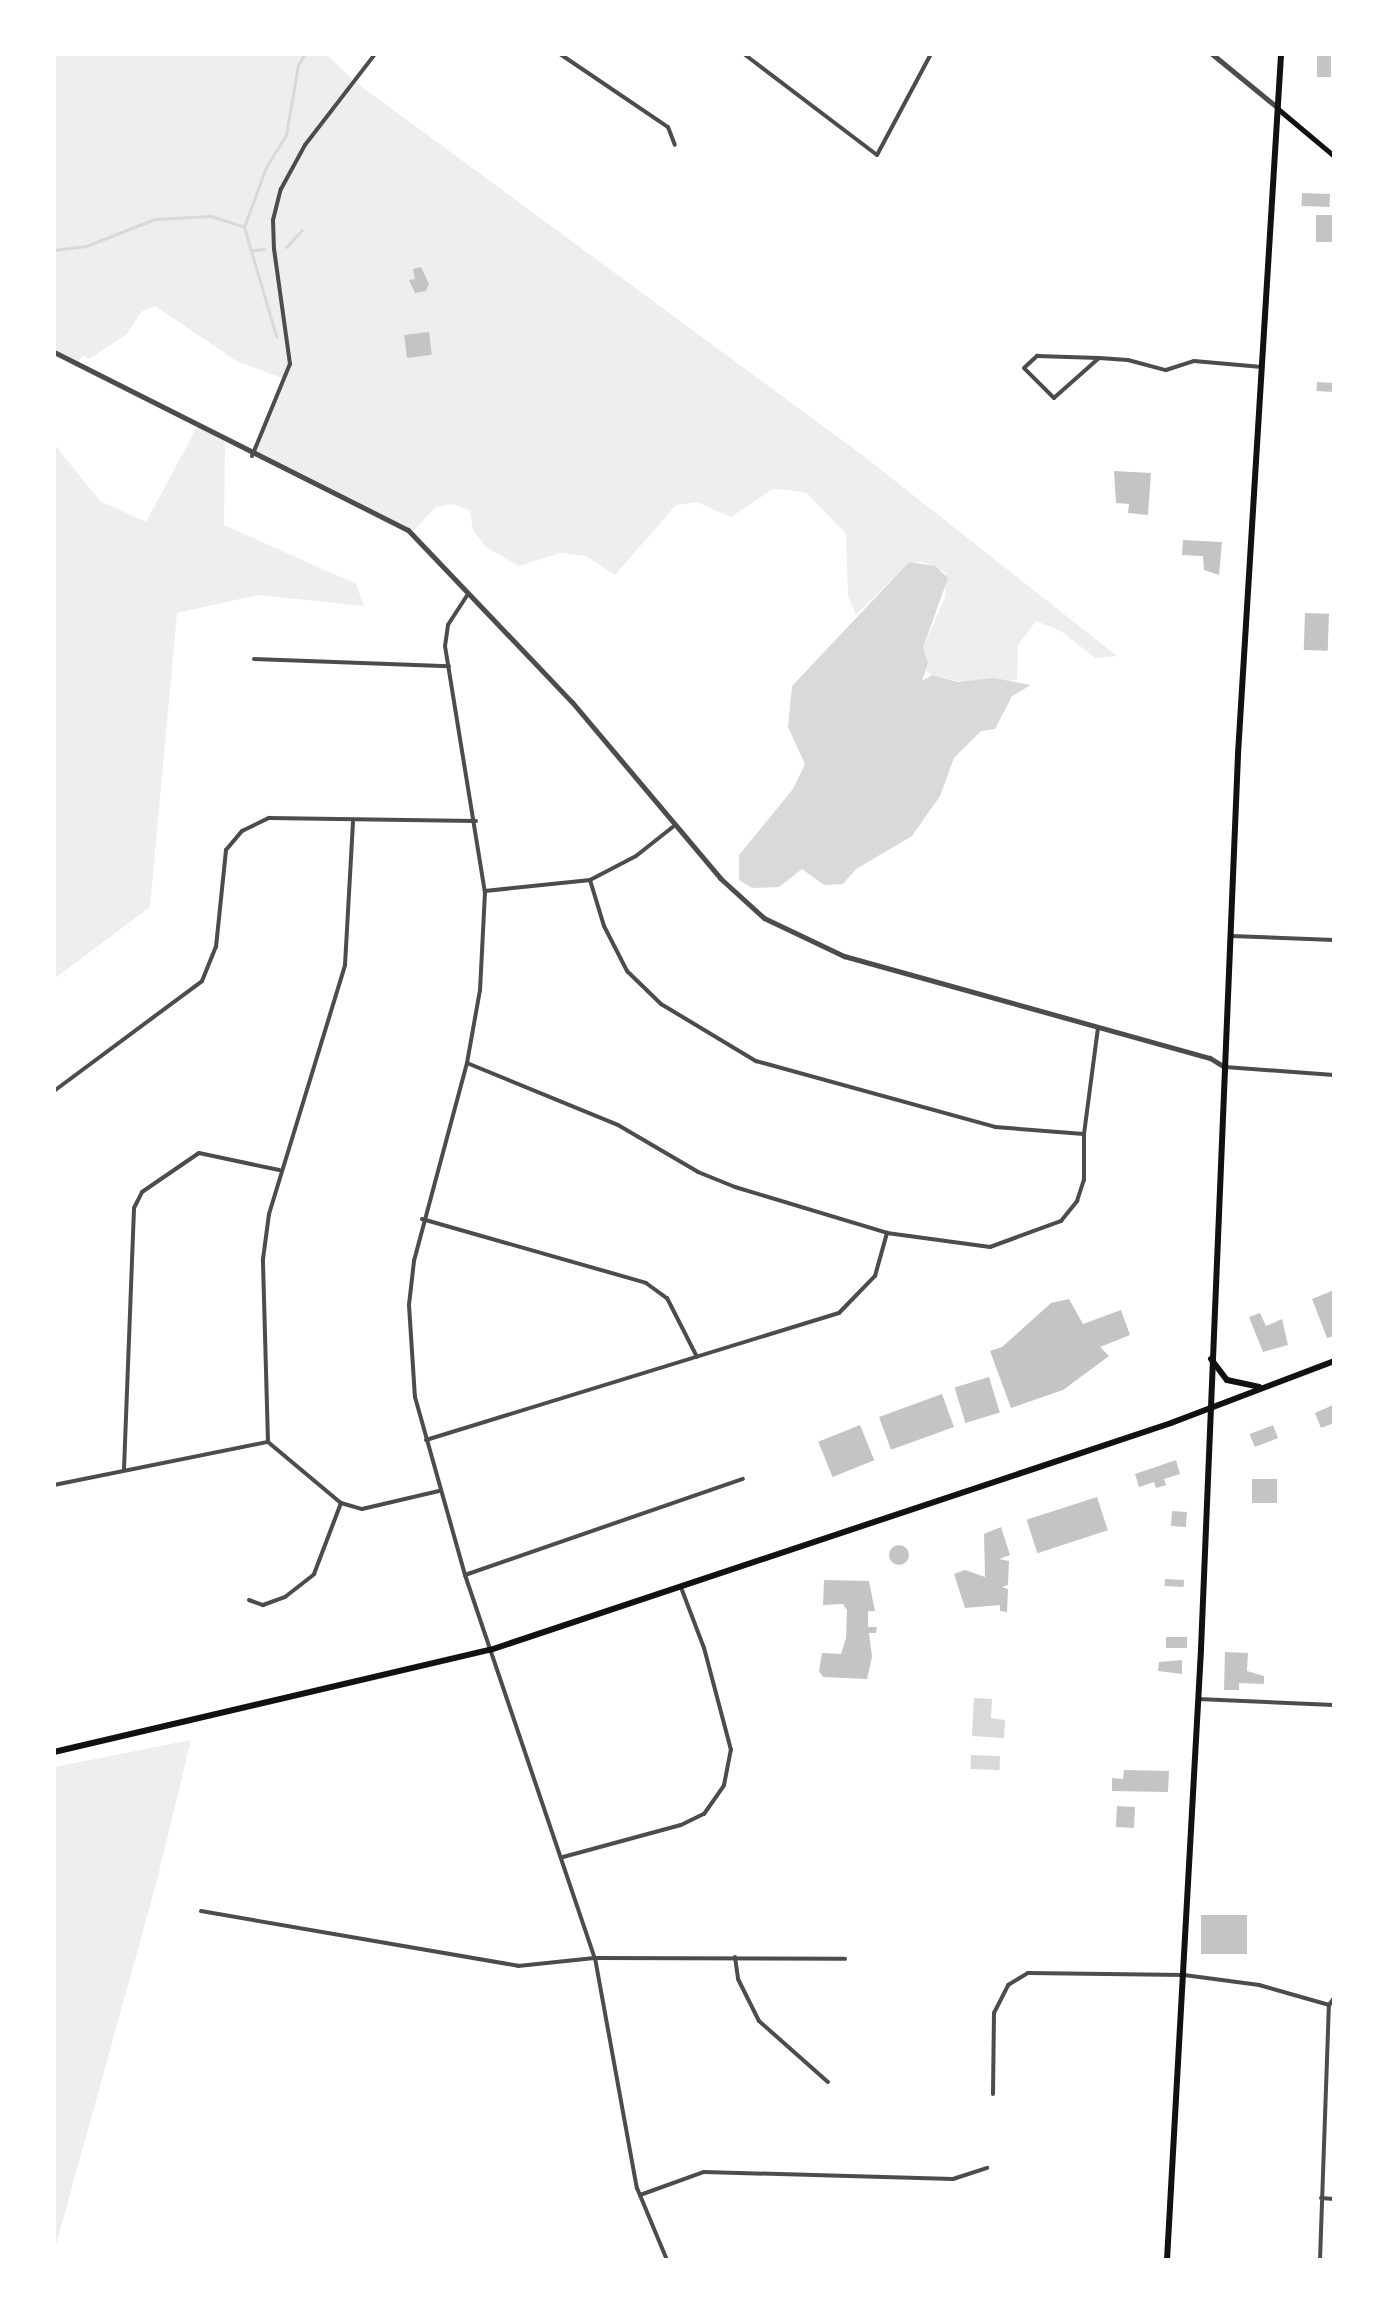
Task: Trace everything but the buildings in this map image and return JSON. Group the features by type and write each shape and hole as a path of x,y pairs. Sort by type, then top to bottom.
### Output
{"main road":[{"path":"1167,2260 1198,1699 1223,1066 1281,54"},
{"path":"1278,109 1334,156"},
{"path":"1211,1359 1227,1380 1263,1388"},
{"path":"54,1752 490,1650 682,1590 1210,1409 1334,1361"}],"street":[{"path":"252,456 290,364 274,249 273,220 281,189 305,145 375,54"},
{"path":"560,54 668,127 675,145"},
{"path":"744,54 877,155 931,54"},
{"path":"1212,54 1278,109"},
{"path":"54,352 252,456 408,530 572,702 674,826 745,902 800,939 844,956 1098,1027 1223,1066 1334,1075"},
{"path":"1099,358 1054,398 1024,368 1037,356 1099,358 1166,370 1194,361 1262,367"},
{"path":"468,594 445,635 485,892 480,990 467,1063 422,1219 409,1305 415,1397 465,1575 595,1958 640,2195 667,2260"},
{"path":"254,659 449,666"},
{"path":"54,1091 202,981 216,947 226,850 242,831 269,818 353,822 476,821"},
{"path":"353,822 345,965 279,1170 263,1259 268,1442 341,1503 362,1509 439,1491"},
{"path":"485,892 590,880 636,856 674,826"},
{"path":"590,880 604,926 635,979 661,1004 756,1061 995,1127 1084,1134"},
{"path":"1231,936 1334,940"},
{"path":"467,1063 618,1125 698,1172 735,1187 887,1233 990,1247 1061,1221 1077,1201 1084,1180 1084,1134 1098,1027"},
{"path":"124,1469 134,1208 142,1192 199,1153 279,1170"},
{"path":"422,1219 646,1283 667,1298 697,1357"},
{"path":"426,1440 839,1313 875,1276 887,1233"},
{"path":"54,1485 268,1442"},
{"path":"465,1575 743,1479"},
{"path":"249,1600 263,1605 285,1597 314,1574 341,1503"},
{"path":"563,1857 681,1825 704,1814 724,1785 731,1750 704,1648 682,1590"},
{"path":"1198,1699 1334,1705"},
{"path":"201,1911 518,1966 595,1958 845,1959"},
{"path":"735,1957 738,1979 759,2021 828,2082"},
{"path":"993,2094 993,2023 1008,1985 1028,1973 1049,1970 1184,1975 1259,1985 1329,2005"},
{"path":"1320,2260 1321,2198 1331,2069 1329,2005 1334,1998"},
{"path":"640,2195 704,2172 953,2179 987,2168"},
{"path":"1321,2198 1334,2199"}],"shaded area":[{"path":"54,54 326,54 354,81 861,454 1117,656 1095,658 1061,631 1036,621 1018,645 1017,680 966,683 932,675 925,670 923,648 945,597 946,573 924,562 909,562 856,615 848,596 846,534 807,493 789,490 773,489 731,517 697,502 676,505 615,575 586,556 560,553 519,566 486,547 473,530 470,511 453,504 436,507 411,533 383,515 252,456 285,379 238,362 155,306 142,311 127,334 89,359 83,355 77,364 54,352"},
{"path":"197,427 225,442 224,525 356,584 364,606 258,595 177,613 150,907 54,979 54,444 100,501 146,522"},
{"path":"909,562 935,566 948,578 923,648 928,663 922,681 932,675 958,682 994,678 1031,685 1012,696 995,729 981,731 954,758 940,796 912,836 856,869 843,884 824,885 802,869 779,887 752,888 739,880 739,855 793,789 805,764 788,727 792,686"},
{"path":"974,1698 992,1699 991,1718 1005,1720 1004,1738 972,1736"},
{"path":"191,1740 156,1884 54,2252 54,1767"},
{"path":"971,1755 1000,1756 999,1770 971,1769"}],"waterway":[{"path":"54,250 86,246 155,219 211,216 244,227 266,167 286,135 298,65 305,54"},
{"path":"244,227 276,336"},
{"path":"286,247 302,230"},
{"path":"253,250 264,249"}]}
